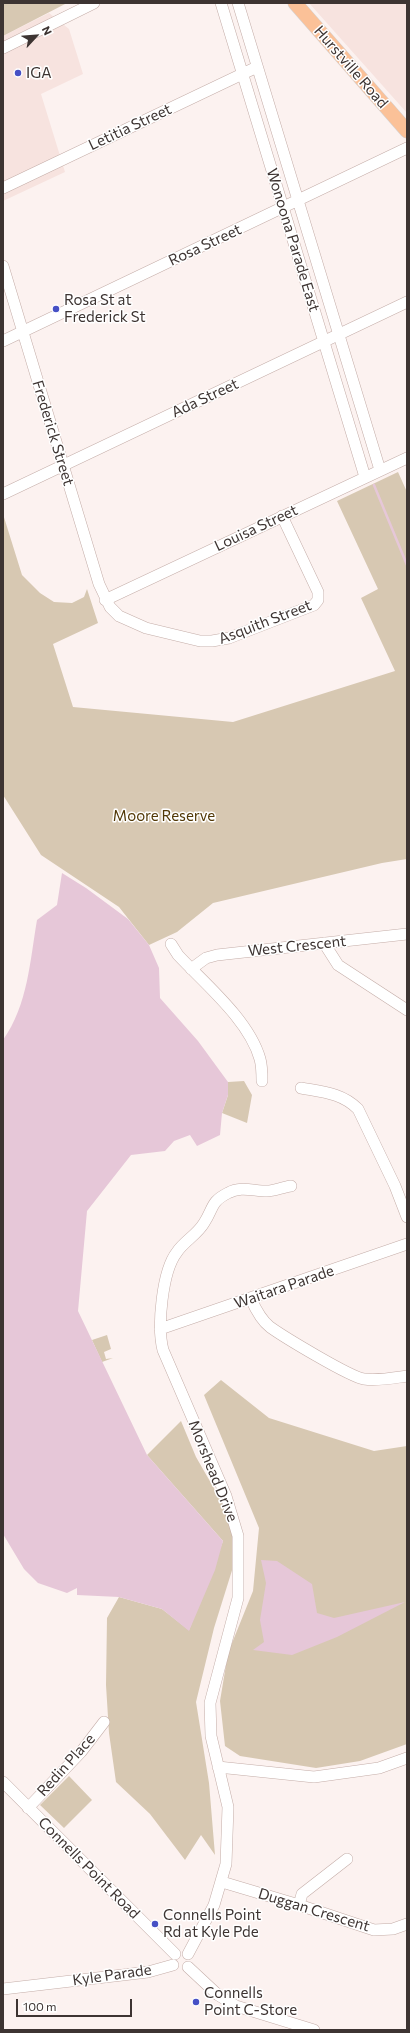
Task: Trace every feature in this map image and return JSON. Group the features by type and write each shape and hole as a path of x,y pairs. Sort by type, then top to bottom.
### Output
{"main road":[{"name":"Hurstville Road","path":"295,3 407,131"}],"street":[{"path":"3,48 94,3"},
{"name":"Wonoona Parade East","path":"221,3 365,477"},
{"name":"Wonoona Parade East","path":"238,3 380,470"},
{"name":"Letitia Street","path":"3,188 257,67"},
{"name":"Rosa Street","path":"3,341 407,148"},
{"name":"Frederick Street","path":"3,266 105,600"},
{"name":"Ada Street","path":"3,494 407,302"},
{"name":"Louisa Street","path":"105,600 407,458"},
{"name":"Asquith Street","path":"105,600 116,614 146,628 191,640 206,642 235,636 311,607 318,602 318,592 282,516"},
{"name":"West Crescent","path":"191,969 206,958 217,955 407,934"},
{"path":"324,943 338,965 407,1010"},
{"path":"171,944 178,955 235,1016 249,1036 261,1060 262,1081"},
{"path":"301,1088 336,1094 348,1100 358,1109 395,1186 407,1217"},
{"name":"Morshead Drive","path":"218,1767 211,1736 210,1703 238,1598 238,1536 226,1496 163,1350 160,1329 162,1306 171,1262 177,1251 194,1237 205,1222 214,1201 229,1192 243,1188 268,1191 291,1186"},
{"name":"Waitara Parade","path":"160,1329 251,1299 407,1244"},
{"path":"251,1299 256,1310 269,1326 335,1366 362,1379 381,1379 407,1376"},
{"name":"Redin Place","path":"28,1808 82,1752 104,1722"},
{"path":"188,1967 190,1962 188,1954 214,1905 222,1882 226,1864 228,1807 218,1767 314,1776 379,1768 407,1758"},
{"name":"Connells Point Road","path":"3,1782 174,1959"},
{"path":"299,1904 302,1894 347,1859"},
{"name":"Duggan Crescent","path":"222,1882 299,1904 374,1930 393,1929 407,1924"},
{"path":"188,1954 183,1952 174,1959 179,1970 188,1967"},
{"name":"Kyle Parade","path":"3,1989 148,1972 174,1959"},
{"path":"188,1967 218,1995 236,2006 314,2030"}],"shaded area":[{"path":"309,3 407,3 407,113"},
{"path":"49,13 69,29 83,74 41,94 65,172 3,201 3,36"},
{"path":"62,873 86,888 128,919 149,945 159,968 160,998 198,1041 228,1082 228,1095 222,1113 220,1135 197,1146 190,1135 174,1141 165,1151 131,1155 87,1211 78,1311 147,1455 223,1541 215,1570 189,1631 162,1609 119,1597 77,1595 77,1588 67,1593 38,1583 24,1569 3,1534 3,1040 18,1012 23,997 30,966 37,920 57,905"},
{"path":"261,1560 277,1561 312,1584 317,1613 334,1618 405,1602 337,1637 292,1655 253,1650 264,1642 260,1620 266,1583"}],"green space":[{"path":"3,3 67,3 3,36"},
{"name":"Moore Reserve","path":"398,472 407,492 407,859 382,863 213,903 177,932 149,945 119,907 41,855 3,795 3,514 22,575 40,593 54,602 72,603 84,597 87,589 98,623 53,644 73,707 233,722 395,671 361,598 378,589 337,501"},
{"path":"244,1081 252,1095 247,1123 222,1113 228,1095 228,1082"},
{"path":"107,1335 111,1349 104,1352 106,1359 113,1358 102,1362 92,1340"},
{"path":"221,1380 269,1418 374,1451 407,1446 407,1744 360,1761 316,1768 240,1756 225,1746 220,1701 228,1653 253,1591 259,1528 204,1395"},
{"path":"181,1421 196,1457 223,1504 235,1539 234,1564 214,1628 196,1702 209,1783 215,1855 201,1835 185,1860 150,1814 116,1782 109,1733 106,1685 107,1618 119,1597 162,1609 189,1630 223,1541 147,1455"},
{"path":"69,1776 92,1800 64,1828 40,1805"}],"waterway":[{"path":"374,485 407,565"}],"place":[{"name":"IGA","path":"18,73"},
{"name":"Rosa St at Frederick St","path":"56,309"},
{"name":"Connells Point Rd at Kyle Pde","path":"155,1924"},
{"name":"Connells Point C-Store","path":"196,2002"}]}
